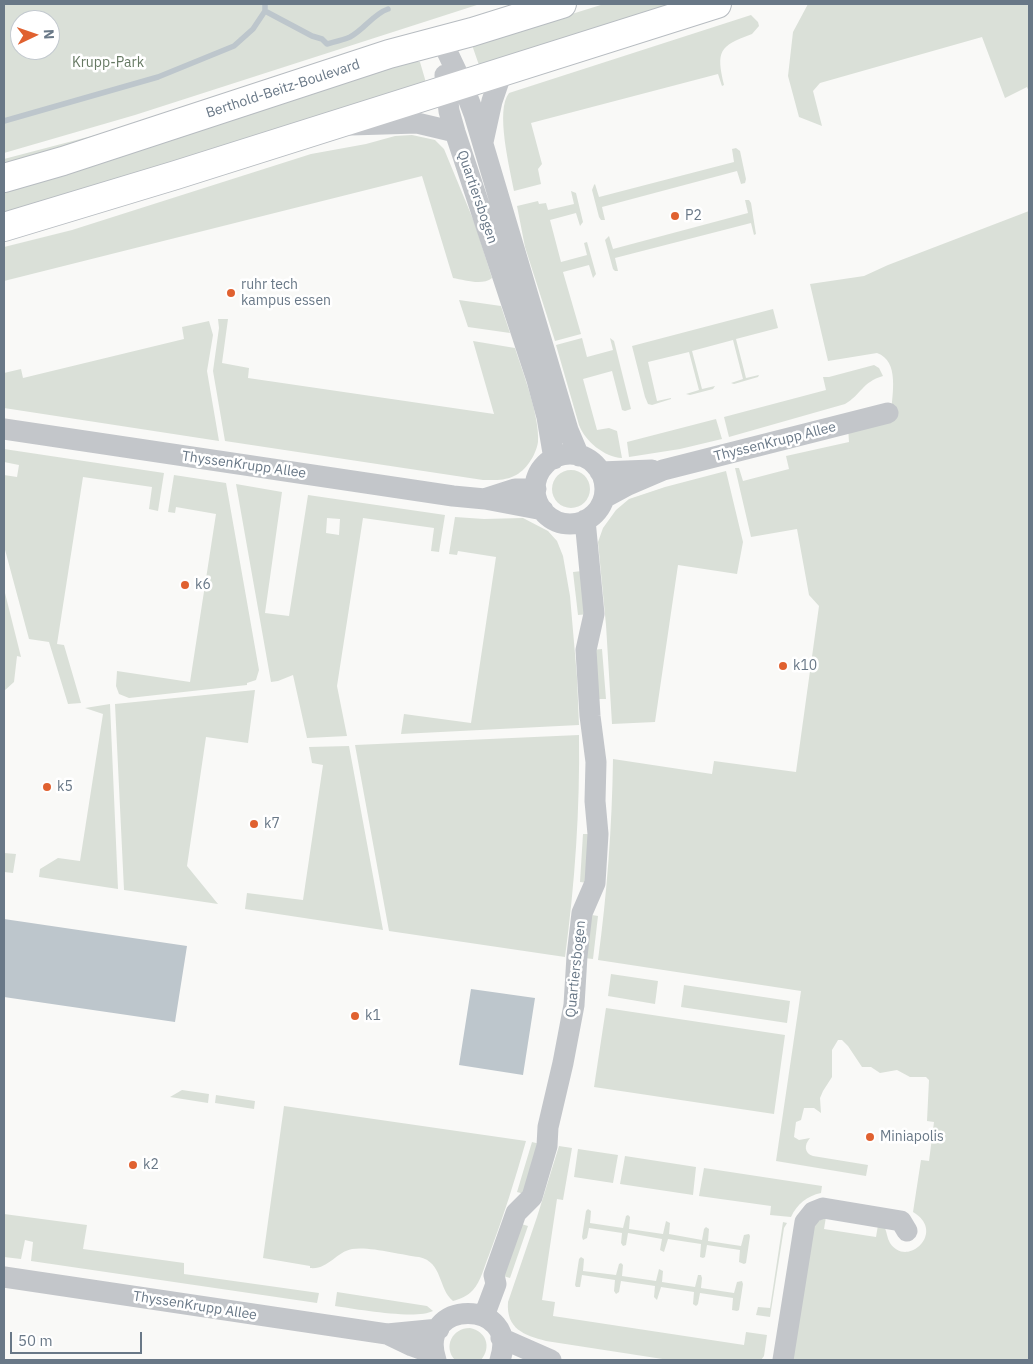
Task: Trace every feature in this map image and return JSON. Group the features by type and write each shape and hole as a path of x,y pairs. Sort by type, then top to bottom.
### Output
{"main road":[{"name":"Berthold-Beitz-Boulevard","path":"4,178 71,158 389,54 562,4"},
{"path":"4,227 64,210 717,4"}],"street":[{"name":"Quartiersbogen","path":"441,40 454,87 483,142 568,430 580,456"},
{"name":"Quartiersbogen","path":"483,142 492,101 502,72"},
{"name":"Quartiersbogen","path":"454,87 449,111 533,364 547,417 554,459"},
{"path":"333,125 417,123 455,132"},
{"name":"ThyssenKrupp Allee","path":"604,498 663,470 888,413"},
{"name":"ThyssenKrupp Allee","path":"4,429 485,499 543,510"},
{"path":"566,455 580,456 590,460 600,472 605,485 604,498 595,514 585,520 566,524 553,519 543,510 537,500 536,489 541,472 554,459 566,455"},
{"name":"ThyssenKrupp Allee","path":"600,472 663,470"},
{"name":"ThyssenKrupp Allee","path":"485,499 515,489 536,489"},
{"name":"Quartiersbogen","path":"484,1316 496,1284 494,1275 516,1213 532,1197 547,1146 548,1127 574,1005 582,914 595,883 598,834 595,801 596,759 590,716 586,650 594,614 585,520"},
{"path":"783,1360 805,1222 810,1215 819,1209 826,1208 901,1221 907,1231"},
{"name":"ThyssenKrupp Allee","path":"4,1277 387,1334 439,1329"},
{"path":"435,1357 435,1338 439,1329 447,1320 457,1314 470,1312 484,1316 497,1328 503,1348 500,1360"},
{"name":"ThyssenKrupp Allee","path":"387,1334 435,1357"},
{"path":"501,1338 551,1360"}],"green space":[{"name":"Krupp-Park","path":"4,4 480,4 135,115 4,153"},
{"path":"604,4 686,4 480,68 472,45"},
{"path":"808,4 1029,4 1029,92 1027,87 1005,98 982,37 820,83 813,91 822,126 799,117 788,76 793,32"},
{"path":"751,15 758,22 759,26 752,34 733,42 723,51 720,64 724,85 722,86 718,74 531,123 542,164 538,169 541,184 514,191 503,126 505,101 509,93"},
{"path":"409,61 420,62 427,86 4,216 4,190"},
{"path":"185,107 186,111 4,165 4,159 107,132"},
{"path":"412,135 435,140 444,149 475,224 492,278 483,282 473,282 453,278 422,176 4,281 4,247 72,230 311,154 366,144 395,136"},
{"path":"736,148 740,151 746,179 745,183 741,184 737,171 602,207 605,220 601,220 599,217 592,190 595,184 599,197 734,162 732,149"},
{"path":"571,191 576,193 583,222 580,226 576,213 550,220 561,262 587,255 584,243 587,242 596,274 593,278 589,265 563,272 581,334 555,341 525,247 517,206 538,201 539,204 546,203 548,210 574,204"},
{"path":"745,200 749,200 751,203 756,234 754,235 751,223 615,258 618,271 613,269 605,240 609,236 613,249 748,213"},
{"path":"1029,211 1029,1360 790,1360 811,1225 826,1217 824,1229 876,1237 878,1225 885,1228 890,1243 897,1250 906,1252 914,1250 921,1245 925,1237 926,1229 922,1220 913,1212 921,1160 929,1161 934,1122 927,1121 929,1080 926,1077 910,1077 897,1070 880,1073 871,1067 862,1067 848,1046 842,1040 838,1040 832,1050 832,1077 820,1098 821,1113 814,1108 804,1108 801,1120 796,1122 794,1137 799,1140 810,1138 806,1148 810,1155 868,1165 866,1176 776,1161 801,991 598,960 609,860 613,759 712,774 714,761 796,772 819,606 809,595 797,529 751,537 735,468 739,468 743,481 789,469 786,456 849,442 848,427 891,414 893,388 892,371 889,363 877,353 828,361 810,284 864,276"},
{"path":"459,300 501,306 510,333 468,327"},
{"path":"773,309 778,328 736,339 746,378 759,375 758,377 734,384 731,383 743,379 733,340 692,351 702,389 715,386 713,389 690,395 686,394 699,390 689,352 648,362 657,401 671,399 652,405 648,404 632,346"},
{"path":"218,319 228,319 222,363 249,368 248,378 494,414 473,341 515,348 536,420 538,442 535,452 530,462 518,474 510,478 483,480 225,441 213,371 219,328"},
{"path":"209,321 213,335 207,371 219,441 4,408 4,373 21,369 23,378 184,339 182,327"},
{"path":"582,338 587,357 613,350 610,338 614,341 631,409 622,410 612,371 583,379 597,430 609,428 617,431 622,458 609,455 596,447 586,437 579,425 556,345"},
{"path":"874,365 879,368 883,376 870,382 845,404 729,437 724,417 826,390 823,377"},
{"path":"716,419 722,439 680,449 629,457 627,442"},
{"path":"4,449 164,473 158,511 149,509 152,487 83,477 57,644 64,645 81,703 68,704 49,642 29,639 4,546 4,475 17,477 19,465 4,462"},
{"path":"571,470 578,471 584,476 589,482 589,496 584,502 578,507 571,508 564,507 558,502 553,496 552,489 553,482 558,476 564,471"},
{"path":"726,471 743,542 737,574 678,565 655,722 612,724 606,625 598,542 603,528 616,510 629,499 665,487"},
{"path":"174,475 226,483 259,670 256,680 247,683 247,685 129,698 119,694 116,686 117,671 190,682 216,514 176,507 175,513 168,512"},
{"path":"236,484 282,492 265,613 289,616 308,495 445,515 439,552 431,551 434,528 363,518 337,686 347,736 307,738 293,675 271,682","holes":["327,518 340,519 339,535 326,533"]},
{"path":"455,517 484,519 523,518 548,531 557,541 563,556 570,596 579,725 401,734 404,714 471,723 496,557 458,551 457,555 449,554"},
{"path":"582,571 590,614 578,615 573,572"},
{"path":"4,589 21,657 17,656 14,682 4,691"},
{"path":"602,649 606,699 597,699 591,650"},
{"path":"255,690 248,743 206,737 187,866 218,904 124,890 115,704"},
{"path":"110,704 118,889 39,877 40,869 58,858 80,861 103,714 85,708"},
{"path":"579,735 576,846 572,902 565,957 389,931 355,745"},
{"path":"349,746 383,930 245,909 247,893 303,900 323,765 312,763 309,747"},
{"path":"583,834 592,834 589,883 580,882"},
{"path":"4,853 16,854 13,873 4,872"},
{"path":"586,914 598,916 593,959 584,958"},
{"path":"611,974 658,981 655,1004 608,996"},
{"path":"684,985 790,1001 787,1023 681,1007"},
{"path":"606,1008 785,1035 774,1114 594,1087"},
{"path":"182,1090 209,1094 208,1103 170,1097"},
{"path":"216,1095 255,1101 254,1109 215,1103"},
{"path":"284,1106 526,1141 494,1241 480,1278 471,1292 453,1301 448,1296 436,1270 427,1260 386,1251 352,1249 327,1264 316,1268 263,1258"},
{"path":"532,1142 540,1144 528,1195 517,1192"},
{"path":"559,1146 572,1148 563,1200 557,1199 542,1300 555,1302 553,1316 744,1345 746,1332 767,1335 764,1356 761,1360 669,1360 546,1341 530,1336 513,1325 508,1311 508,1302"},
{"path":"578,1149 618,1155 613,1183 574,1177"},
{"path":"625,1156 696,1167 693,1195 620,1184"},
{"path":"704,1168 822,1186 821,1193 803,1201 791,1217 770,1215 771,1206 699,1196"},
{"path":"588,1209 591,1211 590,1223 623,1228 626,1216 628,1215 630,1217 629,1229 663,1234 666,1221 670,1223 669,1234 702,1240 706,1227 709,1229 708,1241 741,1246 744,1235 749,1234 746,1263 739,1262 740,1250 707,1245 705,1257 703,1258 700,1257 701,1244 668,1239 664,1252 660,1250 662,1239 628,1233 626,1245 623,1246 621,1243 622,1233 589,1228 587,1238 583,1240 586,1211"},
{"path":"4,1214 87,1225 83,1249 184,1263 184,1274 319,1293 317,1303 31,1261 33,1242 25,1240 21,1259 4,1257"},
{"path":"783,1222 787,1223 784,1228 770,1317 756,1315 758,1307 770,1308"},
{"path":"518,1223 528,1226 510,1278 500,1275"},
{"path":"581,1257 584,1259 583,1271 616,1275 621,1263 623,1265 622,1276 656,1281 659,1269 663,1271 662,1282 695,1287 698,1275 701,1275 701,1288 734,1293 737,1282 742,1281 739,1310 732,1310 733,1298 700,1293 696,1306 693,1304 694,1292 661,1287 657,1300 654,1297 655,1286 621,1281 619,1292 616,1294 614,1291 615,1280 582,1275 580,1287 576,1287 579,1259"},
{"path":"337,1292 427,1306 433,1311 400,1314 335,1306"},
{"path":"470,1328 480,1332 486,1340 487,1345 484,1355 481,1360 455,1360 450,1350 451,1339 458,1331"}],"shaded area":[{"path":"4,919 187,946 175,1022 4,997"},
{"path":"471,989 535,998 523,1075 459,1065"}],"waterway":[{"path":"4,121 158,77 234,46 253,29 265,11 265,4"},
{"path":"265,11 312,36 322,39 327,44 350,37 378,14 388,9"}],"place":[{"name":"P2","path":"675,216"},
{"name":"ruhr tech kampus essen","path":"231,293"},
{"name":"k6","path":"185,585"},
{"name":"k10","path":"783,666"},
{"name":"k5","path":"47,787"},
{"name":"k7","path":"254,824"},
{"name":"k1","path":"355,1016"},
{"name":"Miniapolis","path":"870,1137"},
{"name":"k2","path":"133,1165"}]}
